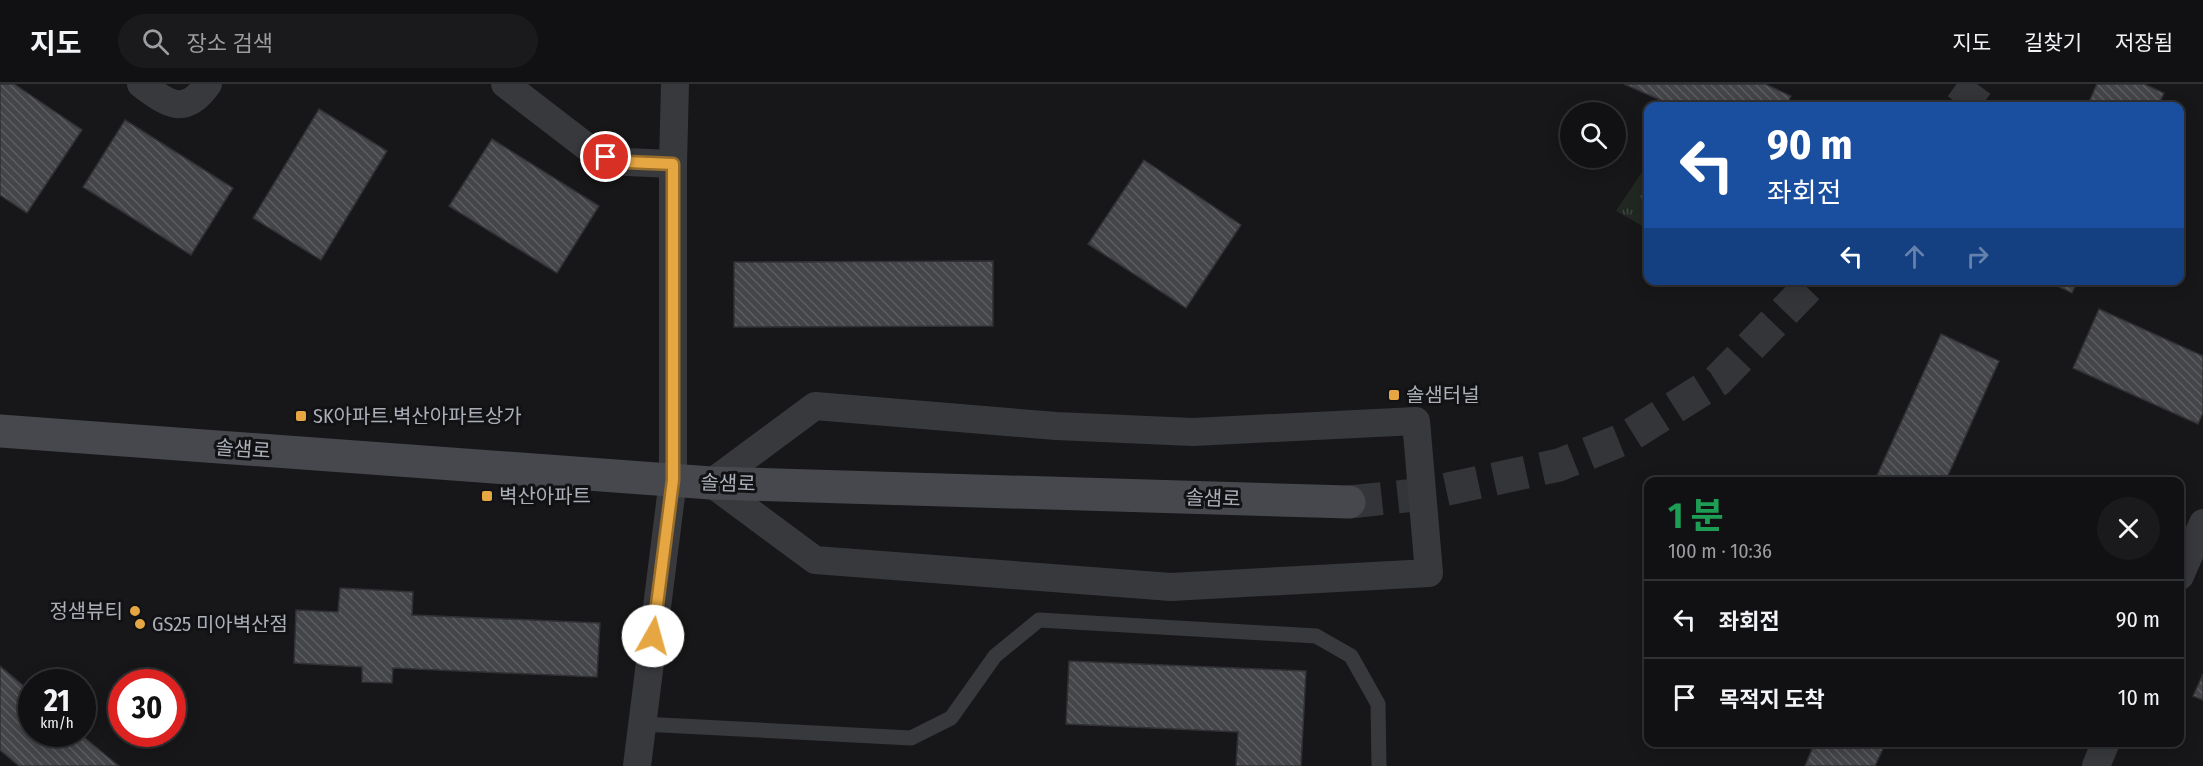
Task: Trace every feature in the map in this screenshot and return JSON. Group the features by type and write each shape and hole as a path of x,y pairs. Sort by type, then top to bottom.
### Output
{"main road":[{"name":"솔샘로","path":"0,431 711,483 1349,502"}],"street":[{"path":"141,84 168,103 183,104 199,97 208,84"},
{"path":"505,84 587,147 606,157 627,162 673,164"},
{"path":"637,766 673,480 675,84"},
{"path":"815,406 1056,426 1193,432 1416,421 1429,573 1171,587 815,560 711,483 815,406"},
{"path":"2184,567 2203,523"},
{"path":"2096,766 2104,747"}],"lane":[{"path":"642,724 911,738 951,718 995,656 1038,620 1293,634 1317,636 1351,656 1378,704 1378,766"}],"green space":[{"path":"1644,169 1644,227 1616,211"}],"building":[{"path":"0,84 14,84 82,130 27,213 0,195"},
{"path":"1624,84 1765,84 1791,96 1788,102 1665,102"},
{"path":"2097,84 2144,84 2164,93 2160,102 2089,102"},
{"path":"319,109 387,151 321,260 253,218"},
{"path":"125,120 233,188 191,255 83,187"},
{"path":"492,139 599,206 557,273 449,206"},
{"path":"1144,160 1241,225 1186,308 1088,244"},
{"path":"993,261 993,326 734,327 734,262"},
{"path":"2055,285 2076,285 2072,293"},
{"path":"2099,309 2203,356 2203,413 2198,424 2073,368"},
{"path":"1941,334 1999,361 1947,477 1876,477"},
{"path":"340,588 413,592 412,615 600,623 597,677 393,668 392,683 362,682 362,667 294,663 296,610 338,612"},
{"path":"1069,661 1306,671 1301,766 1236,766 1238,732 1066,724"},
{"path":"0,666 18,681 18,747 96,747 119,766 19,766 0,750"},
{"path":"2203,674 2203,700 2193,696"},
{"path":"1813,747 1884,747 1875,766 1805,766"}],"tunnel":[{"path":"1964,102 1977,84"},
{"path":"1349,502 1425,494 1559,465 1624,439 1718,380 1810,285"}],"place":[{"name":"솔샘터널","path":"1394,395"},
{"name":"SK아파트.벽산아파트상가","path":"301,416"},
{"name":"벽산아파트","path":"487,496"},
{"name":"정샘뷰티","path":"135,611"},
{"name":"GS25 미아벽산점","path":"140,624"}],"route":[{"path":"606,157 627,162 673,164 673,480 653,636"}]}
